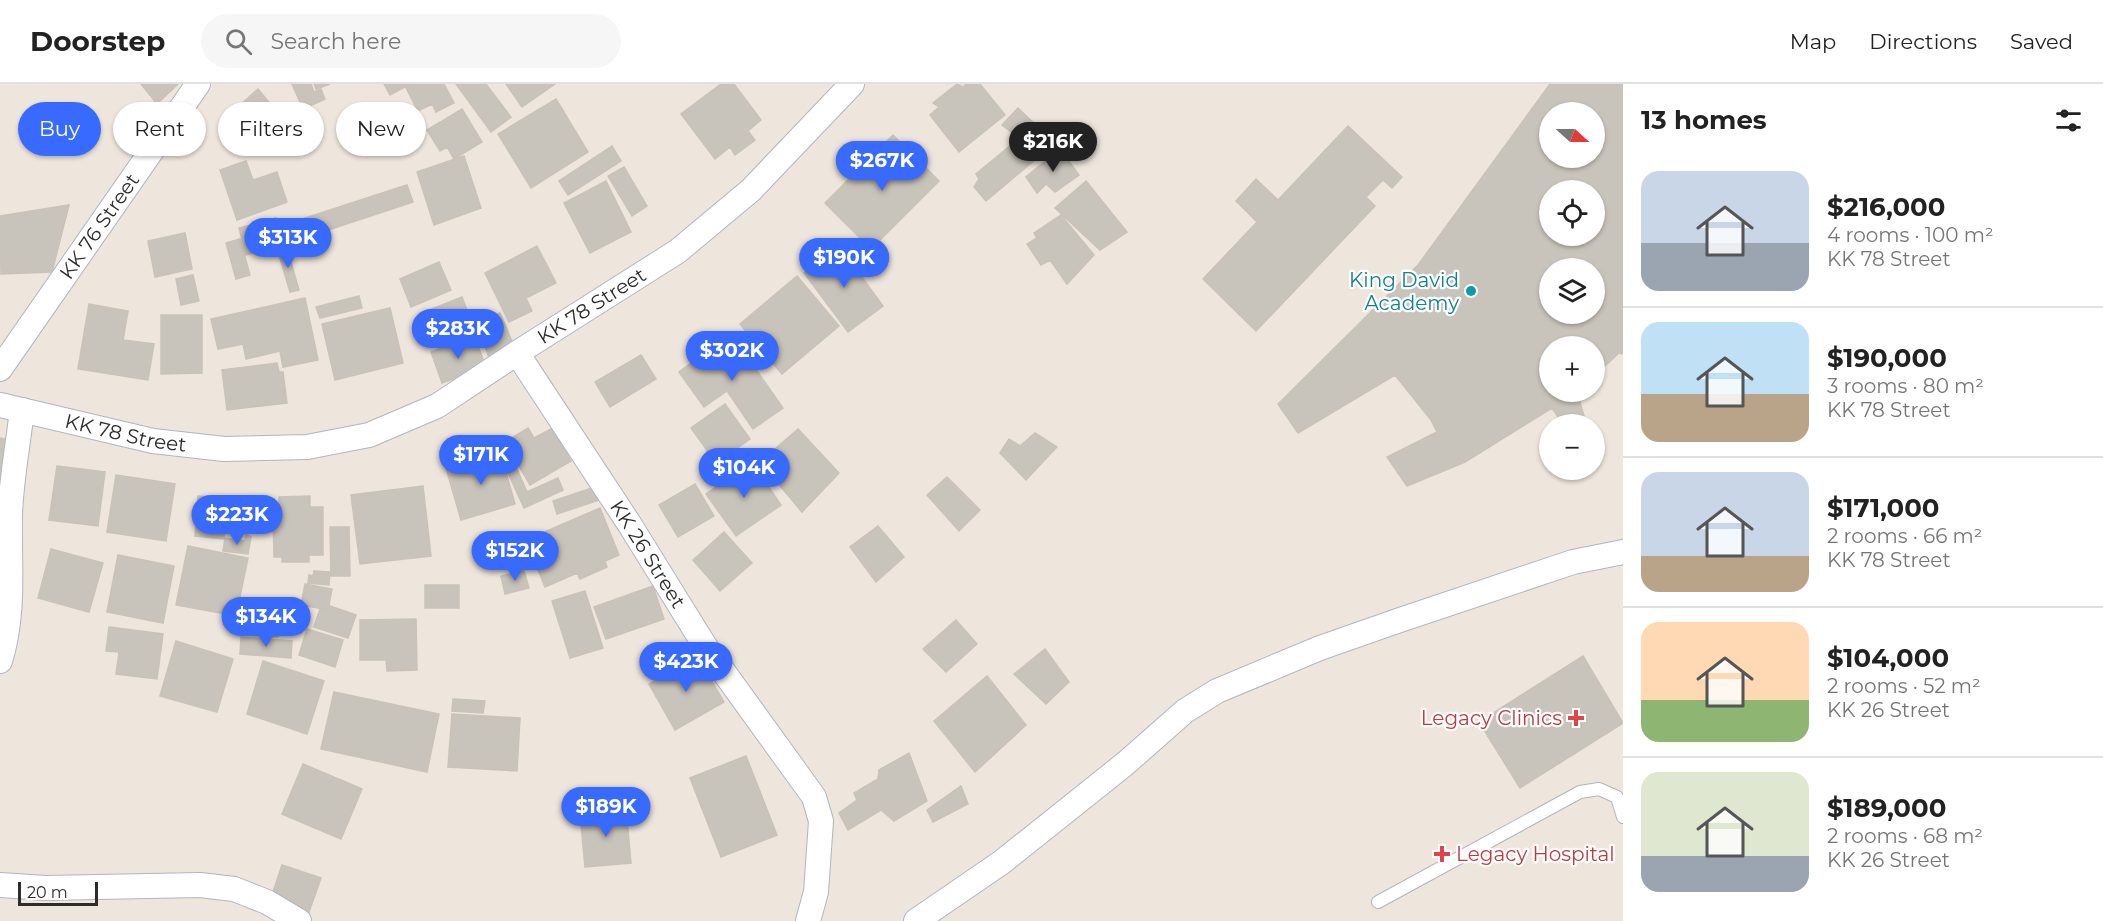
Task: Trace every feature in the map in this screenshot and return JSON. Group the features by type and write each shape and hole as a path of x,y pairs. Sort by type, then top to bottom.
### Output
{"street":[{"name":"KK 76 Street","path":"0,369 198,84"},
{"name":"KK 78 Street","path":"11,408 153,441 224,449 307,447 369,435 437,406 678,251 751,190 852,84"},
{"name":"KK 26 Street","path":"517,353 630,525 705,646 814,797 821,820 816,892 808,921"},
{"path":"0,661 6,641 10,610 11,408"},
{"path":"916,921 1002,862 1126,763 1185,711 1217,691 1320,648 1400,620 1573,562 1623,552"},
{"path":"0,885 45,888 200,885 234,889 267,902 299,921"}],"lane":[{"path":"1378,902 1580,792 1599,789 1617,796 1623,817"}],"building":[{"path":"141,84 178,84 159,102 155,102"},
{"path":"292,84 311,84 314,92 321,89 325,99 318,102 300,102"},
{"path":"314,84 330,84 316,89"},
{"path":"384,84 403,84 405,87 390,95"},
{"path":"404,84 444,84 454,103 436,112 432,104 426,107 426,102 413,102"},
{"path":"456,84 486,84 511,117 491,132"},
{"path":"506,84 555,84 522,107"},
{"path":"721,84 734,84 761,120 748,131 755,140 735,155 730,147 715,159 681,114"},
{"path":"957,84 963,87 966,84 980,84 1005,115 959,152 930,115 939,107 933,103"},
{"name":"King David Academy","path":"1550,84 1623,84 1623,354 1619,353 1605,366 1605,336 1539,336 1539,402 1580,402 1583,414 1556,414 1552,408 1465,462 1407,486 1387,457 1437,432 1431,420 1395,375 1298,433 1278,404 1418,265"},
{"path":"258,89 269,102 243,102"},
{"path":"556,99 588,152 531,188 498,134"},
{"path":"1018,108 1041,130 1026,144 1002,125"},
{"path":"462,109 482,142 454,159 447,147 440,151 427,130"},
{"path":"1348,126 1402,177 1392,188 1383,180 1366,197 1375,206 1256,331 1203,279 1257,222 1236,201 1256,179 1278,200"},
{"path":"893,135 939,181 871,249 825,203"},
{"path":"1021,144 1036,159 986,201 974,187 979,179 976,174 1011,145 1016,149"},
{"path":"612,146 621,161 568,195 559,181"},
{"path":"1060,149 1079,175 1055,192 1046,184 1037,193 1026,177"},
{"path":"464,156 481,208 434,225 417,172"},
{"path":"246,161 253,180 277,172 287,202 237,220 220,170"},
{"path":"624,167 647,206 632,216 608,176"},
{"path":"606,181 631,232 590,253 564,203"},
{"path":"1086,181 1127,232 1100,250 1055,208"},
{"path":"407,185 413,202 304,238 299,220"},
{"path":"69,205 52,272 1,274 0,216"},
{"path":"1061,215 1094,255 1067,284 1050,260 1041,265 1027,244 1037,238 1034,233"},
{"path":"276,218 283,245 246,255 239,228"},
{"path":"185,233 192,269 155,277 148,241"},
{"path":"240,239 250,275 236,279 226,243"},
{"path":"286,245 299,290 290,292 277,248"},
{"path":"537,246 556,283 526,298 532,311 509,322 485,273"},
{"path":"840,247 883,306 848,332 804,273"},
{"path":"439,262 451,290 411,307 400,279"},
{"path":"193,275 199,301 181,305 176,279"},
{"path":"797,276 839,326 782,374 740,324"},
{"path":"359,296 362,308 320,318 316,307"},
{"path":"462,297 475,330 434,347 422,313"},
{"path":"305,298 318,360 283,367 280,351 246,359 243,344 218,349 211,319"},
{"path":"89,304 128,311 123,340 154,344 148,380 78,369"},
{"path":"390,308 403,363 335,380 322,324"},
{"path":"500,313 517,353 491,363 476,322"},
{"path":"161,315 202,315 202,373 161,374"},
{"path":"731,334 783,408 753,429 727,391 704,407 679,372"},
{"path":"474,336 486,367 442,383 431,352"},
{"path":"641,355 656,379 610,407 595,382"},
{"path":"277,363 279,372 283,372 287,403 227,410 222,370"},
{"path":"725,404 750,439 716,463 691,428"},
{"path":"528,428 534,438 553,428 571,461 530,485 505,442"},
{"path":"798,429 839,473 802,512 760,462"},
{"path":"1035,433 1057,447 1026,480 1000,453 1009,439 1020,446"},
{"path":"0,438 14,441 0,509"},
{"path":"500,451 515,504 461,520 446,468"},
{"path":"752,462 781,505 736,536 706,494"},
{"path":"57,466 105,472 98,526 49,520"},
{"path":"517,469 527,492 558,478 563,490 524,508 508,473"},
{"path":"116,475 175,484 166,541 107,532"},
{"path":"947,477 980,510 959,531 927,495"},
{"path":"695,484 714,516 678,537 659,505"},
{"path":"423,486 431,556 360,564 351,495"},
{"path":"598,486 602,499 557,514 553,501"},
{"path":"198,496 227,498 224,539 195,536"},
{"path":"310,496 310,507 323,507 323,555 309,555 309,562 282,562 282,557 274,557 273,512 279,512 279,497"},
{"path":"236,507 252,508 251,533 235,533"},
{"path":"600,508 619,555 605,561 607,567 580,579 577,573 545,587 526,540"},
{"path":"878,526 904,557 876,582 850,547"},
{"path":"330,527 349,527 350,576 331,576"},
{"path":"724,532 752,563 720,591 693,560"},
{"path":"246,535 251,537 248,554 223,551 225,538 245,541"},
{"path":"188,546 248,558 236,616 176,605"},
{"path":"51,549 103,563 89,612 38,598"},
{"path":"118,555 174,566 163,623 107,612"},
{"path":"314,571 330,572 329,585 308,583 309,575 313,576"},
{"path":"524,571 529,588 505,594 501,576"},
{"path":"305,584 332,589 328,610 301,605"},
{"path":"425,585 459,585 459,608 425,608"},
{"path":"653,586 664,619 606,639 594,607"},
{"path":"585,591 603,648 570,658 552,601"},
{"path":"250,598 281,600 278,637 247,635"},
{"path":"330,606 356,615 348,638 314,627 320,609 328,611"},
{"path":"416,619 417,670 387,671 386,660 360,660 360,620"},
{"path":"956,620 977,644 946,672 923,649"},
{"path":"109,627 163,634 157,679 116,674 119,652 106,651"},
{"path":"307,629 343,640 335,667 299,655"},
{"path":"241,637 292,641 291,658 240,654"},
{"path":"176,641 233,659 217,712 160,696"},
{"path":"1045,649 1069,682 1046,704 1014,674"},
{"path":"697,656 724,702 675,730 649,684"},
{"name":"Legacy Clinics","path":"1583,656 1623,723 1520,788 1479,722"},
{"path":"263,661 324,681 307,734 247,714"},
{"path":"987,676 1026,725 975,772 934,721"},
{"path":"334,692 439,714 427,772 321,749"},
{"path":"453,699 485,701 483,713 452,711"},
{"path":"452,714 520,718 517,771 448,767"},
{"path":"909,753 927,801 894,821 881,810 848,830 839,813 857,800 854,793 878,779 879,770"},
{"path":"746,756 777,835 721,857 690,778"},
{"path":"303,764 362,789 341,839 282,814"},
{"path":"961,786 968,804 933,822 927,810"},
{"path":"626,808 631,863 585,867 580,813"},
{"path":"282,865 321,878 309,912 271,898"}],"place":[{"name":"King David Academy","path":"1471,291"},
{"name":"Legacy Clinics","path":"1576,718"},
{"name":"Legacy Hospital","path":"1442,854"}]}
